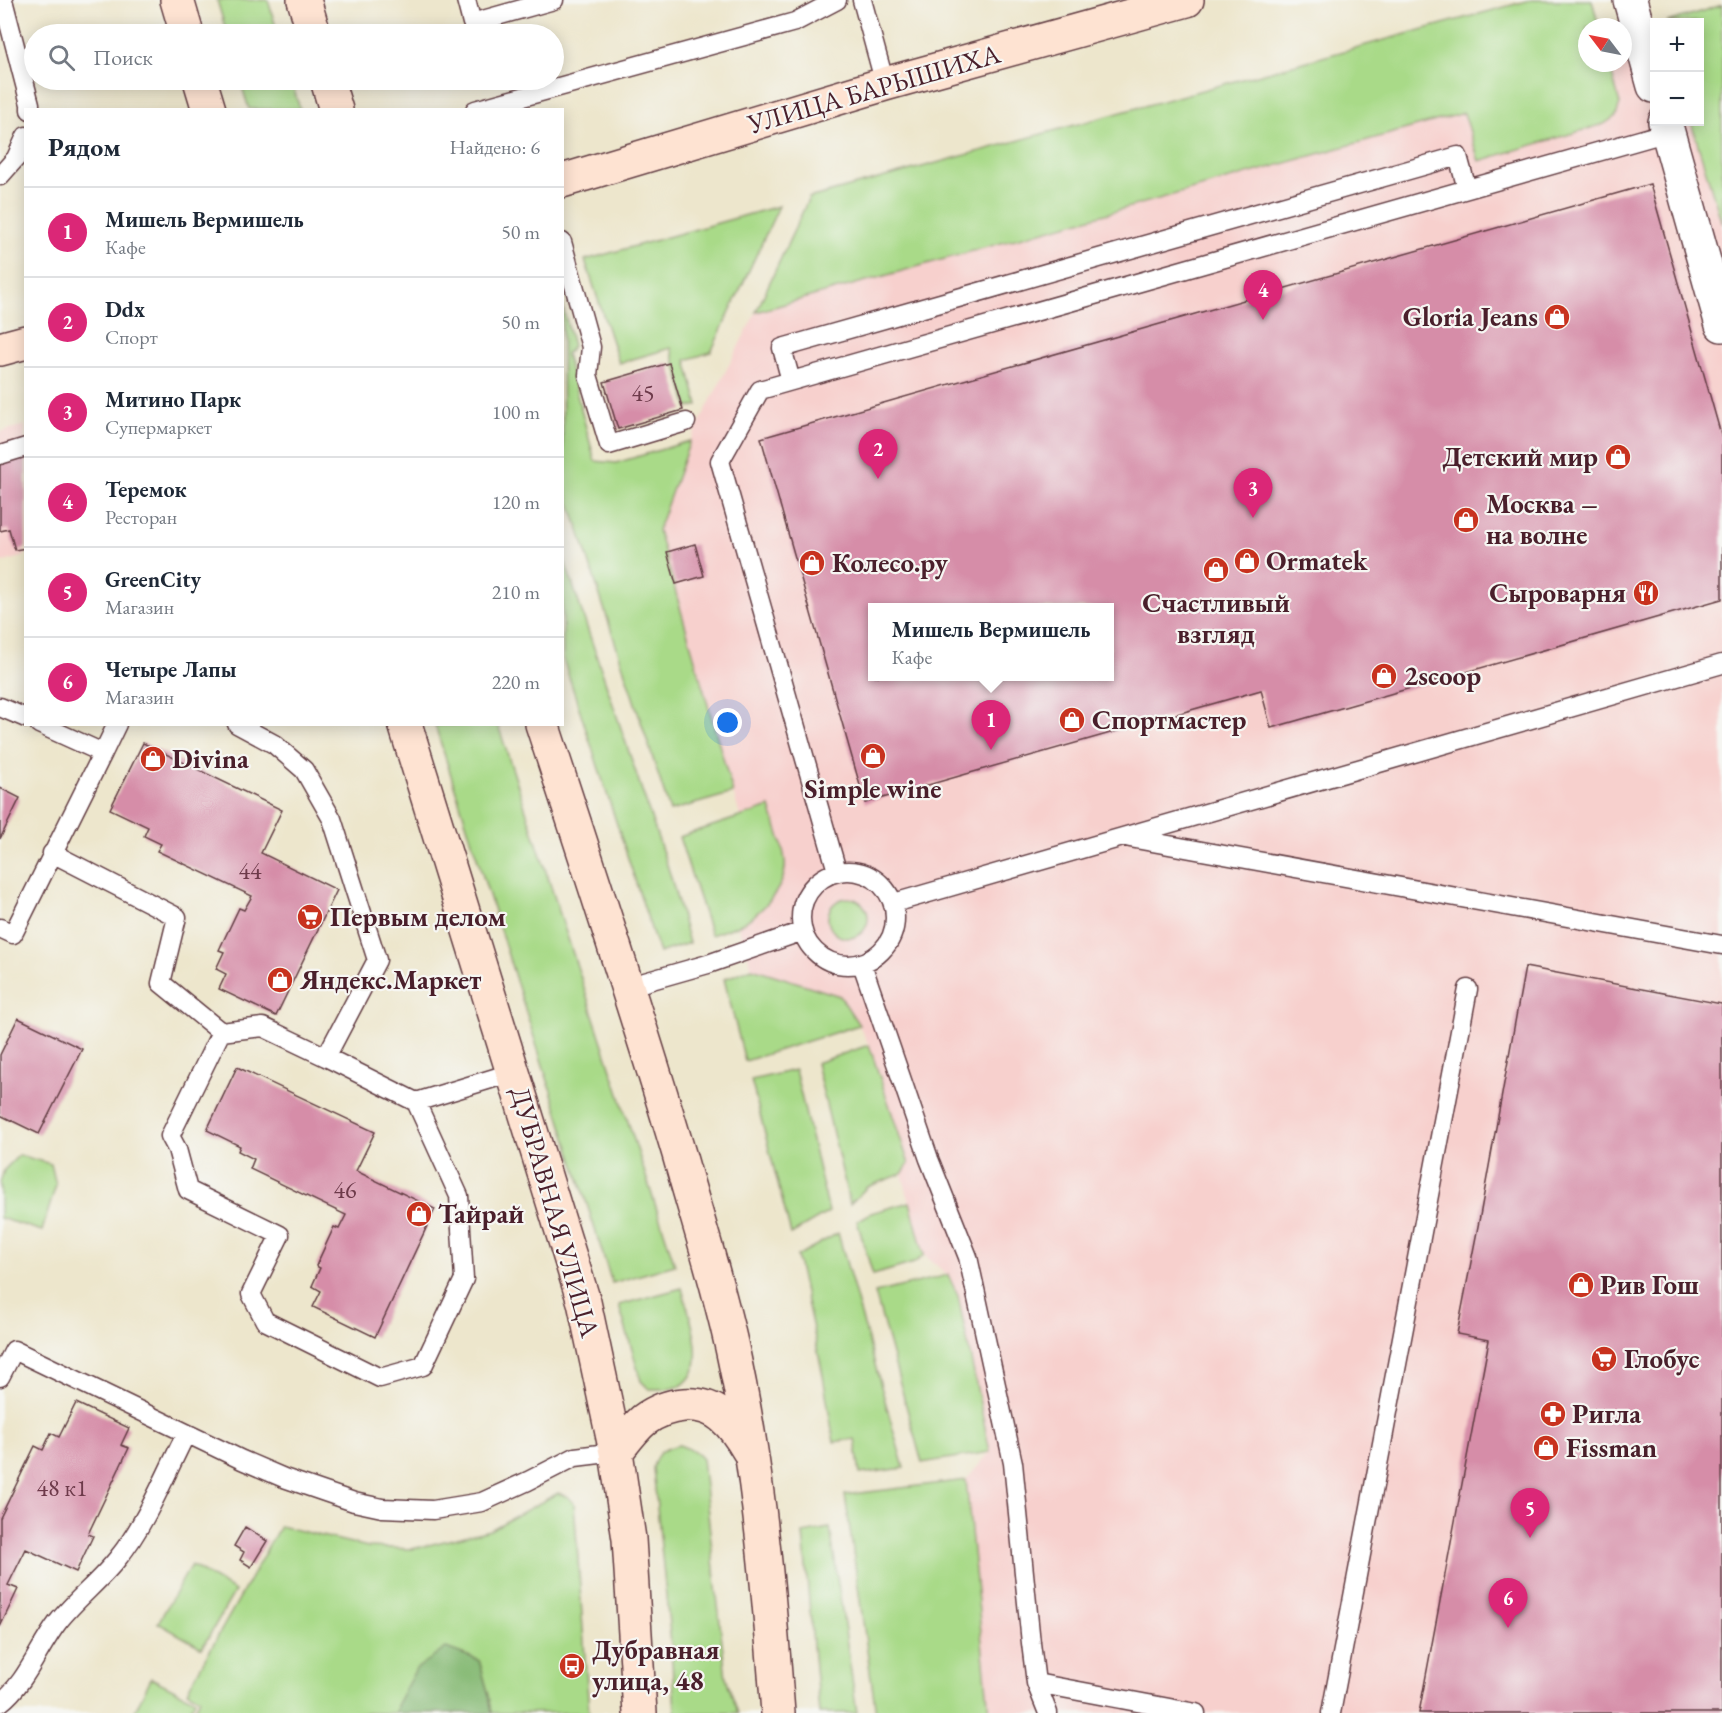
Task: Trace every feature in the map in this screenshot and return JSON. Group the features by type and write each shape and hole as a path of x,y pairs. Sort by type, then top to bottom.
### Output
{"main road":[{"path":"177,0 184,24"},
{"path":"304,0 311,24"},
{"name":"УЛИЦА БАРЫШИХА","path":"564,180 885,84 1187,0"},
{"path":"203,90 208,108"},
{"path":"330,90 335,108"},
{"path":"0,349 24,343"},
{"name":"ДУБРАВНАЯ УЛИЦА","path":"406,726 584,1302 616,1452 629,1539 640,1713"},
{"path":"543,726 627,987 712,1268 734,1355 754,1457 778,1713"},
{"path":"616,1452 645,1419 668,1408 693,1405 706,1407 723,1416 736,1430 754,1457"}],"street":[{"path":"1630,0 1650,72"},
{"path":"1666,127 1722,325"}],"lane":[{"path":"3,0 24,81"},
{"path":"466,0 472,23 554,0"},
{"path":"564,86 795,22 837,0"},
{"path":"862,0 885,84"},
{"path":"26,90 30,108"},
{"path":"482,108 548,90"},
{"path":"837,871 720,461 760,390 1467,189 1666,127"},
{"path":"0,176 16,158 24,140"},
{"path":"791,381 782,348 1458,156 1467,189"},
{"path":"564,249 591,347 588,375 609,445 686,422"},
{"path":"0,455 24,448"},
{"path":"894,903 1722,664"},
{"path":"0,707 24,717"},
{"path":"43,726 103,753"},
{"path":"0,928 13,934 116,726"},
{"path":"241,726 274,744 303,770 332,819 377,960 326,1057"},
{"path":"1125,838 1722,945"},
{"path":"52,853 177,918 161,982 221,1032 263,1027 416,1102 459,1196 464,1279 423,1366 380,1378 265,1321 251,1294 280,1235 188,1190 177,1149 170,1136 221,1032"},
{"path":"849,870 872,876 889,892 894,903 895,928 890,940 883,950 862,963 837,964 825,959 807,943 802,931 802,906 807,893 825,876 837,871 849,870"},
{"path":"627,987 708,964 802,931"},
{"path":"862,963 929,1159 968,1257 1013,1463 1036,1683 1048,1713"},
{"path":"1331,1713 1468,989"},
{"path":"416,1102 514,1072"},
{"path":"0,1377 14,1350 186,1434 284,1478 354,1502 382,1508 433,1510 482,1502 575,1457 616,1452"},
{"path":"0,1703 18,1686 57,1623 77,1599 117,1560 134,1537 186,1434"},
{"path":"1036,1683 1196,1713"}],"shaded area":[{"path":"1650,33 1650,126 1692,126 1722,224 1722,1713 989,1713 966,1480 990,1452 948,1275 924,1255 902,1174 909,1164 871,1049 856,1019 840,996 752,968 738,926 753,916 770,807 740,816 658,530 690,441 756,312 1464,112 1479,161 1604,124 1616,116 1620,104 1612,72 1632,72 1632,47"},
{"path":"24,425 24,556 4,562 0,560 0,432"}],"green space":[{"path":"217,0 268,0 275,24 224,24"},
{"path":"1530,0 1592,0 1597,18 1578,18 1578,72 1611,72 1620,104 1616,116 1604,124 1479,161 1464,113 756,312 809,198"},
{"path":"1722,5 1722,224 1692,126 1704,126 1704,18 1680,18"},
{"path":"243,90 294,90 300,108 249,108"},
{"path":"779,206 711,352 686,360 698,405 688,408 671,348 619,363 585,260"},
{"path":"564,312 573,346 566,354 595,461 616,463 690,441 658,530 733,793 670,811 564,485"},
{"path":"564,559 670,874 689,943 659,953 564,662"},
{"path":"435,726 498,726 675,1265 612,1283"},
{"path":"770,807 784,854 785,871 782,881 770,900 754,915 737,926 711,935 679,837"},
{"path":"848,898 862,904 868,918 862,932 848,938 834,932 828,918 834,904"},
{"path":"752,968 840,996 859,1025 745,1061 724,979"},
{"path":"869,1045 909,1164 902,1174 867,1187 850,1204 816,1063"},
{"path":"795,1070 829,1212 791,1234 751,1080"},
{"path":"19,1155 51,1164 56,1185 42,1231 0,1218 0,1183 4,1170"},
{"path":"910,1202 924,1255 914,1263 873,1275 857,1221 871,1213"},
{"path":"838,1233 904,1468 860,1474 855,1439 834,1442 822,1370 797,1256"},
{"path":"948,1275 958,1296 990,1452 922,1463 875,1293"},
{"path":"682,1288 695,1339 695,1365 691,1376 679,1387 649,1389 641,1381 619,1305"},
{"path":"679,1445 694,1451 702,1459 726,1678 738,1713 675,1713 671,1644 653,1468 661,1452"},
{"path":"966,1480 989,1713 876,1713 845,1495"},
{"path":"558,1493 568,1497 574,1503 589,1713 492,1713 479,1660 398,1702 396,1713 193,1713 200,1698 187,1691 280,1526 368,1547 412,1549 490,1530"},
{"path":"830,1528 857,1713 819,1713 803,1533"},
{"path":"191,1565 235,1591 202,1648 158,1623"},
{"path":"446,1648 479,1660 492,1713 396,1713 398,1702 416,1669"},
{"path":"151,1678 195,1700 189,1713 134,1713"}],"building":[{"path":"1650,184 1722,438 1722,599 1271,728 1261,690 865,803 761,438"},
{"path":"669,363 683,410 618,429 604,382"},
{"path":"24,457 24,548 15,550 9,529 0,531 0,463"},
{"path":"695,544 704,576 676,584 667,552"},
{"path":"143,743 282,810 261,853 337,890 276,1016 219,989 226,974 216,969 224,952 219,950 239,908 244,910 252,896 157,851 161,844 144,836 148,827 110,809"},
{"path":"0,788 20,798 0,839"},
{"name":"Глобус","path":"1525,967 1722,1004 1722,1713 1419,1713 1489,1340 1457,1334"},
{"path":"18,1018 82,1049 39,1134 0,1115 0,1055"},
{"path":"237,1067 375,1132 356,1171 435,1209 375,1337 313,1307 321,1291 312,1286 320,1268 316,1266 334,1227 339,1229 346,1215 250,1169 254,1159 238,1151 240,1146 207,1130"},
{"path":"76,1403 129,1428 121,1445 129,1448 88,1534 93,1536 76,1572 26,1549 8,1585 18,1589 0,1627 0,1518 35,1446 43,1450 51,1433 59,1437"},
{"path":"245,1527 267,1541 251,1567 240,1560 244,1552 234,1546"}],"place":[{"name":"Gloria Jeans","path":"1557,317"},
{"name":"Теремок","path":"1263,320"},
{"name":"Детский мир","path":"1618,457"},
{"name":"Ddx","path":"878,479"},
{"name":"Митино Парк","path":"1253,518"},
{"name":"Москва – на волне","path":"1466,520"},
{"name":"Ormatek","path":"1247,561"},
{"name":"Колесо.ру","path":"812,563"},
{"name":"Счастливый взгляд","path":"1216,570"},
{"name":"Сыроварня","path":"1646,593"},
{"name":"2scoop","path":"1384,676"},
{"name":"Спортмастер","path":"1072,720"},
{"name":"Мишель Вермишель","path":"991,750"},
{"name":"Simple wine","path":"873,756"},
{"name":"Divina","path":"153,759"},
{"name":"Первым делом","path":"310,917"},
{"name":"Яндекс.Маркет","path":"280,980"},
{"name":"Тайрай","path":"419,1214"},
{"name":"Рив Гош","path":"1581,1285"},
{"name":"Глобус","path":"1604,1359"},
{"name":"Ригла","path":"1553,1414"},
{"name":"Fissman","path":"1546,1448"},
{"name":"GreenCity","path":"1530,1538"},
{"name":"Четыре Лапы","path":"1508,1628"},
{"name":"Дубравная улица, 48","path":"572,1666"}]}
